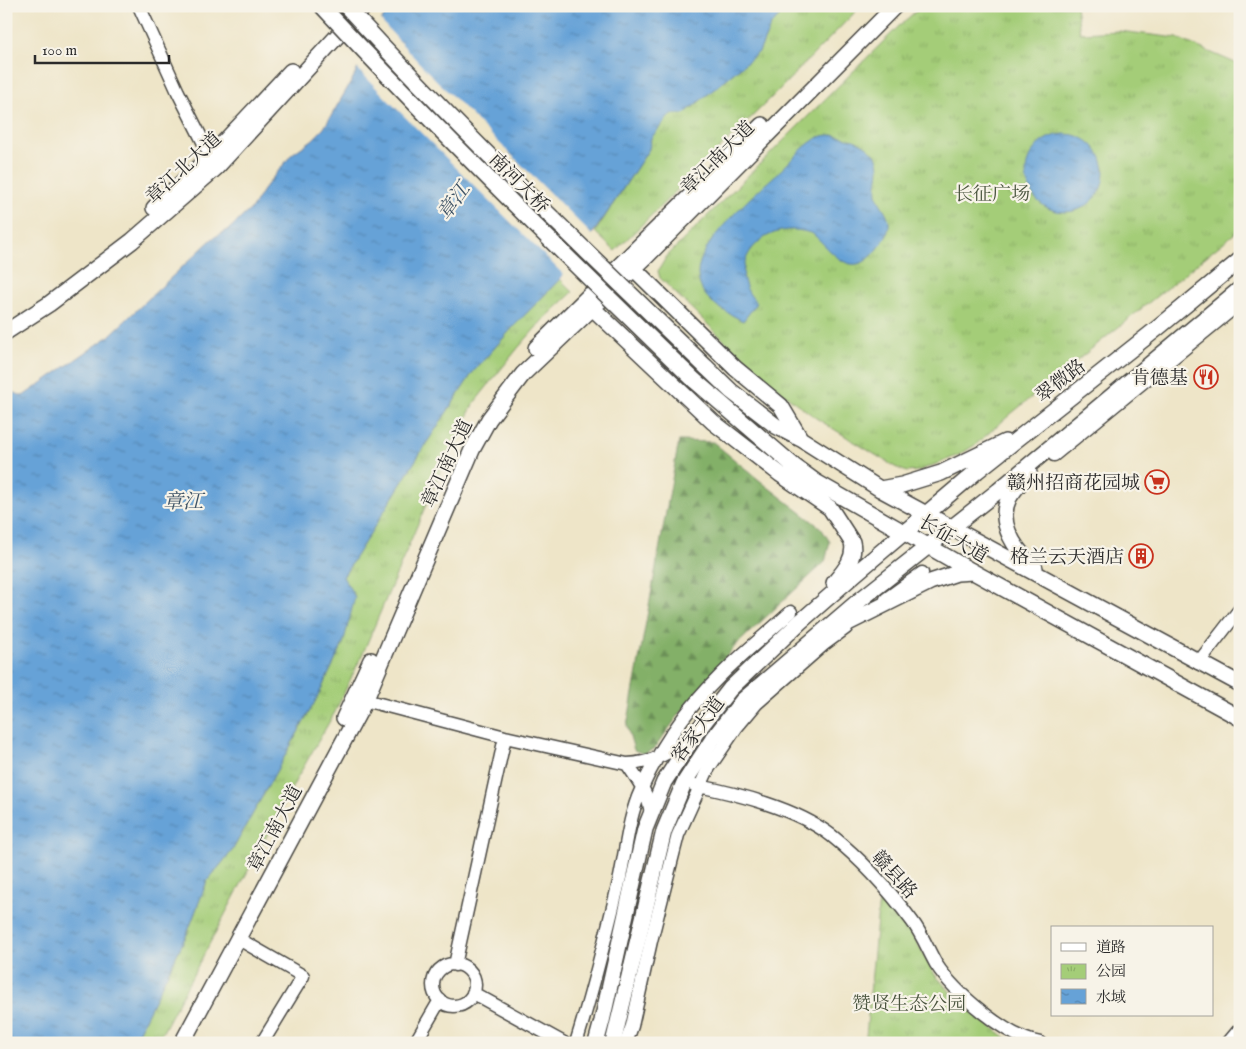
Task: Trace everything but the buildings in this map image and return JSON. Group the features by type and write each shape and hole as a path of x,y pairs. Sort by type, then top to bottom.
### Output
{"main road":[{"name":"南河大桥","path":"322,6 414,104 573,264 694,380"},
{"name":"南河大桥","path":"346,6 411,77 592,258 706,367"},
{"name":"章江北大道","path":"6,321 126,234 213,162 352,6"},
{"name":"章江北大道","path":"6,332 49,304 132,241 213,162 365,6"},
{"name":"章江南大道","path":"588,304 625,261 882,6"},
{"name":"章江南大道","path":"182,1043 298,828 360,699 442,497 483,413 517,368 588,304 648,255 894,6"},
{"name":"翠微路","path":"904,532 1240,260"},
{"path":"625,261 729,362 781,406 801,439"},
{"path":"952,527 1228,312 1240,289"},
{"path":"588,304 700,411 735,441 830,508 852,542 854,548 852,558 846,567 796,617"},
{"name":"长征大道","path":"706,367 776,426 801,439 880,489 1198,663 1240,684"},
{"name":"长征大道","path":"694,380 794,466 832,491 974,572 1240,718"},
{"path":"880,489 902,485 942,473 1027,432"},
{"path":"755,433 774,470"},
{"path":"1047,580 1014,544 1005,516 1005,510 1010,498 1050,452"},
{"path":"801,489 832,491"},
{"name":"客家大道","path":"613,1043 664,831 684,783 712,740 742,701 812,640 952,527"},
{"name":"客家大道","path":"596,1043 645,829 664,782 696,734 730,689 796,617 904,532"},
{"path":"812,640 943,576 974,572"},
{"name":"章江南大道","path":"170,1043 360,699"},
{"path":"1230,1043 1240,1030"}],"street":[{"path":"139,6 213,162"},
{"path":"1228,312 1240,303"},
{"path":"626,1043 632,1026 678,835 708,769 730,736 757,703 823,645 922,573"},
{"path":"1198,663 1240,609"},
{"path":"576,1043 591,997 619,879 630,822 642,788 682,720 718,678 796,617"},
{"path":"360,699 505,737 627,764 642,764 658,758 677,748 696,734"},
{"path":"455,965 505,737"},
{"path":"627,764 642,788 650,805 651,814"},
{"name":"赣县路","path":"684,783 746,798 785,811 810,821 832,836 886,888 913,922 937,966 964,997 1007,1030 1021,1038 1040,1043"},
{"path":"237,938 302,976 262,1043"},
{"path":"455,965 465,967 472,975 475,985 473,993 469,1000 460,1005 450,1006 440,1000 434,991 436,975 444,967 455,965"},
{"path":"473,993 564,1043"},
{"path":"415,1043 440,1000"}],"green space":[{"path":"789,6 861,6 772,97 615,251 595,232 649,149 650,138 671,114 684,114 759,52 771,25"},
{"name":"长征广场","path":"922,6 1076,6 1080,33 1119,31 1177,38 1240,65 1240,229 975,445 959,455 918,471 907,472 895,467 816,418 784,394 731,347 660,278 658,271 667,256 900,25"},
{"path":"560,279 573,292 541,322 474,403 445,460 363,653 335,712 296,780 157,1043 133,1043 187,934 207,881 232,851 317,698 343,644 343,577 473,372"},
{"path":"679,441 713,442 821,528 830,542 825,562 735,646 678,716 654,749 644,754 634,750 627,726"},
{"name":"赞贤生态公园","path":"881,895 916,941 935,975 964,1006 1015,1043 867,1043 866,1036 878,909"}],"water":[{"name":"章江","path":"389,6 789,6 771,25 759,52 684,114 671,114 651,138 649,149 605,216 560,279 473,372 422,450 343,577 355,597 343,644 317,698 232,851 207,881 187,934 133,1043 6,1043 6,390 23,396 108,337 213,238 228,230 252,208 263,190 292,154 312,140 324,128 351,82"},
{"path":"1057,134 1073,134 1087,140 1098,151 1104,165 1104,181 1098,195 1087,206 1073,212 1057,212 1043,206 1032,195 1026,181 1026,165 1032,151 1043,140"},
{"path":"832,135 862,144 876,156 879,165 877,194 889,222 886,237 868,259 859,264 843,261 813,234 795,230 779,232 764,238 753,248 746,260 743,274 747,289 757,303 743,321 713,303 707,297 699,283 700,261 717,233 744,204 809,143 820,137"}],"pier":[{"path":"380,20 423,67 594,237 565,276 356,67"}],"place":[{"name":"肯德基","path":"1206,377"},
{"name":"赣州招商花园城","path":"1157,482"},
{"name":"格兰云天酒店","path":"1141,556"}]}
